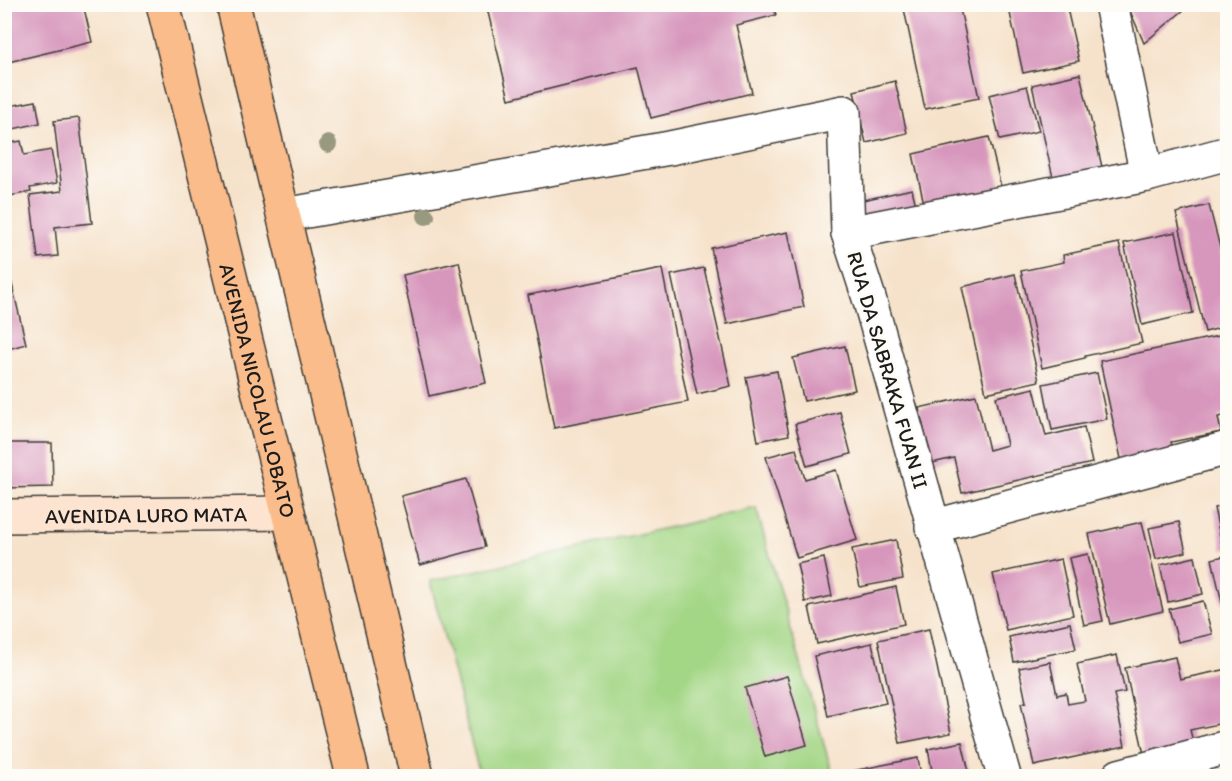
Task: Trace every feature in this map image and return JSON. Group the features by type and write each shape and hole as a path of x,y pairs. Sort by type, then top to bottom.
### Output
{"main road":[{"name":"AVENIDA NICOLAU LOBATO","path":"164,4 353,777"},
{"path":"233,4 417,777"},
{"name":"AVENIDA LURO MATA","path":"4,516 288,513"}],"street":[{"path":"1111,4 1147,175"},
{"path":"284,215 670,148 844,112 848,233"},
{"name":"RUA DA SABRAKA FUAN II","path":"1004,777 869,298 848,233 1147,175 1227,153"},
{"path":"932,527 1227,448"},
{"path":"1119,777 1227,747"}],"green space":[{"path":"756,508 833,776 480,776 430,581"}],"building":[{"path":"4,4 83,4 92,42 4,63"},
{"path":"486,4 773,4 776,15 736,25 752,93 651,118 638,67 509,99"},
{"path":"903,4 959,4 979,98 925,109"},
{"path":"1008,4 1066,4 1079,61 1023,73"},
{"path":"1127,4 1191,4 1144,43"},
{"path":"1080,74 1103,171 1054,182 1032,85"},
{"path":"895,81 907,133 866,143 854,91"},
{"path":"1027,86 1039,131 1000,140 989,95"},
{"path":"36,101 40,123 4,131 4,107"},
{"path":"79,118 92,223 55,227 58,256 38,258 30,195 62,191 54,121"},
{"path":"989,137 1003,195 926,213 913,154"},
{"path":"21,141 24,155 51,150 57,183 30,188 31,192 4,197 4,144"},
{"path":"912,189 918,214 856,228 850,203"},
{"path":"1209,205 1228,279 1228,326 1205,332 1176,213"},
{"path":"788,232 804,307 727,324 711,248"},
{"path":"1176,232 1193,313 1142,325 1124,243"},
{"path":"1119,243 1142,343 1042,368 1021,271 1064,262 1063,255"},
{"path":"459,262 486,383 429,396 403,275"},
{"path":"4,263 7,263 26,344 4,350"},
{"path":"704,268 731,386 697,394 671,275"},
{"path":"662,269 688,402 554,428 528,295"},
{"path":"1015,274 1039,381 986,393 962,287"},
{"path":"1228,334 1228,415 1218,417 1221,432 1171,442 1175,457 1123,468 1100,361"},
{"path":"845,346 855,390 804,401 793,358"},
{"path":"777,371 789,435 758,441 746,377"},
{"path":"1097,373 1107,419 1052,430 1043,384"},
{"path":"1034,388 1046,436 1084,427 1092,463 962,493 954,458 932,463 919,408 976,395 989,450 1007,445 996,397"},
{"path":"840,412 851,454 807,466 795,424"},
{"path":"4,443 52,443 53,487 4,488"},
{"path":"796,449 805,479 836,470 857,540 797,558 766,457"},
{"path":"466,479 485,547 420,565 401,496"},
{"path":"1228,505 1228,549 1223,550 1214,508"},
{"path":"1142,522 1163,611 1110,624 1089,534"},
{"path":"1179,522 1186,552 1156,559 1149,528"},
{"path":"896,540 903,579 860,587 852,549"},
{"path":"1088,554 1103,621 1084,625 1069,558"},
{"path":"1228,555 1228,602 1222,603 1212,559"},
{"path":"1195,557 1203,594 1168,602 1160,565"},
{"path":"824,558 832,596 805,602 797,564"},
{"path":"1061,559 1073,615 1006,630 993,574"},
{"path":"896,587 904,624 817,644 809,607"},
{"path":"1203,601 1212,634 1178,642 1169,609"},
{"path":"1070,623 1076,649 1014,662 1009,637"},
{"path":"929,629 951,733 900,743 878,640"},
{"path":"872,643 886,703 828,716 814,656"},
{"path":"1117,655 1125,692 1114,694 1125,746 1034,766 1021,703 1026,702 1019,668 1050,662 1057,695 1066,693 1068,704 1085,701 1077,664"},
{"path":"1175,657 1180,679 1228,669 1228,722 1190,730 1195,749 1145,759 1125,668"},
{"path":"787,676 807,745 765,757 745,688"},
{"path":"962,742 970,776 933,776 928,749"},
{"path":"918,758 921,776 853,776 852,771"}]}
